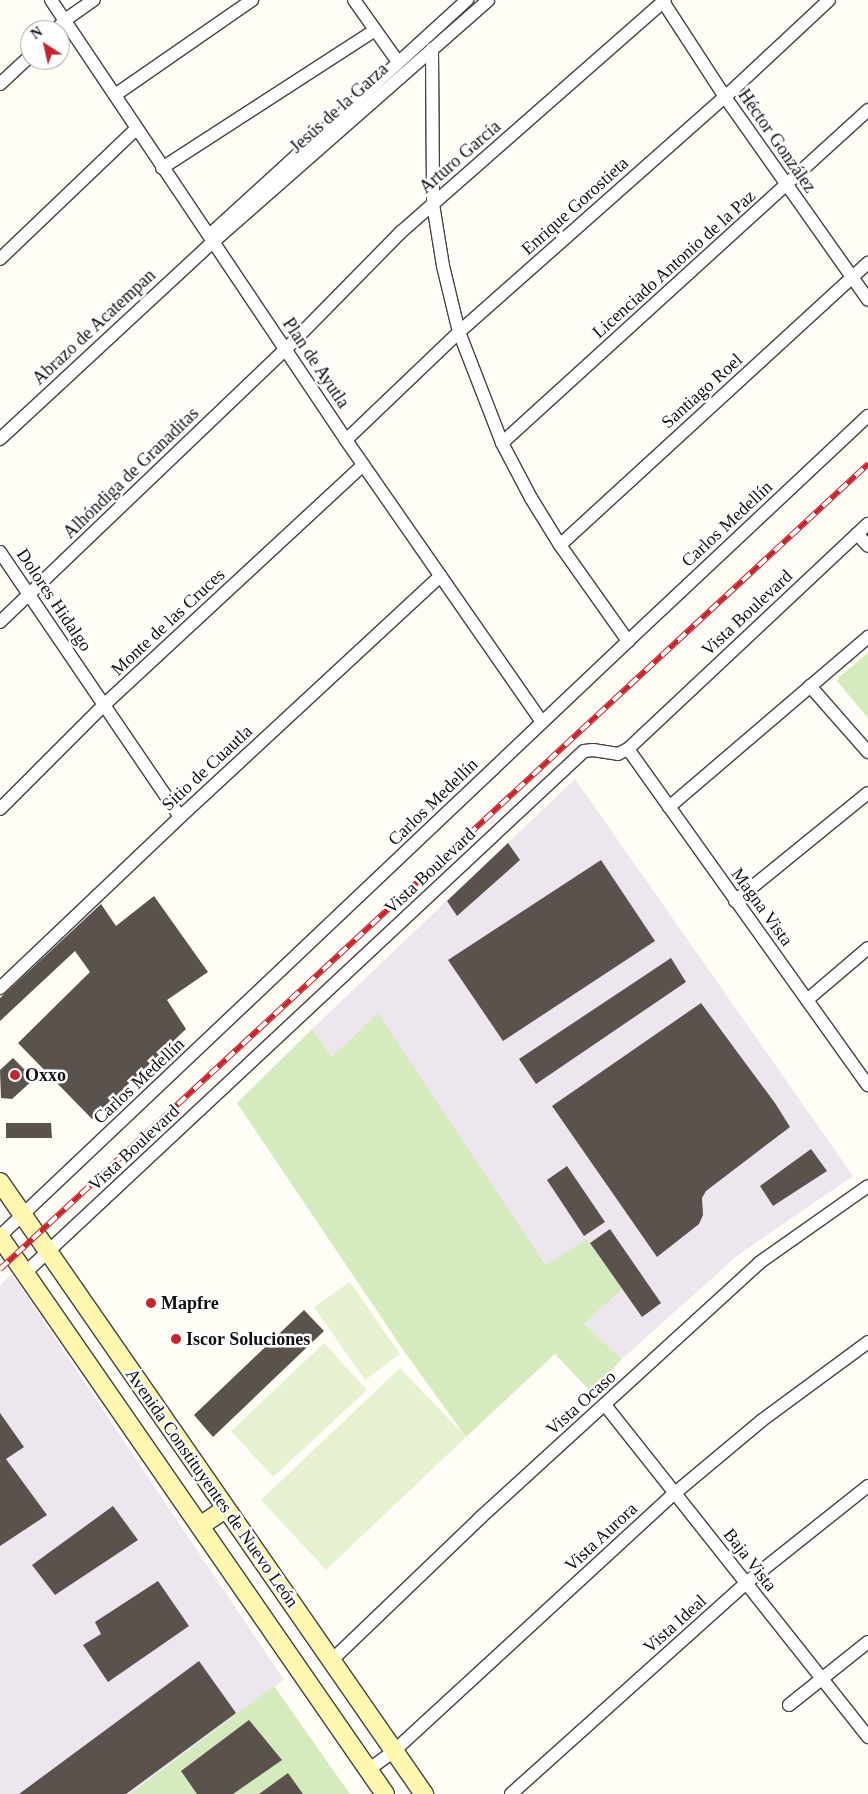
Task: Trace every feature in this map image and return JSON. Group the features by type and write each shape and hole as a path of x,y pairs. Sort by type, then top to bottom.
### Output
{"main road":[{"name":"Avenida Constituyentes de Nuevo León","path":"0,1182 424,1794"},
{"name":"Avenida Constituyentes de Nuevo León","path":"0,1236 385,1794"},
{"path":"200,1526 225,1509"}],"street":[{"name":"Plan de Ayutla","path":"51,0 65,20"},
{"path":"65,20 94,0"},
{"path":"115,95 252,0"},
{"path":"354,0 398,62"},
{"name":"Jesús de la Garza","path":"211,239 398,62 471,3 488,0"},
{"name":"Enrique Gorostieta","path":"346,440 459,332 725,97 829,0"},
{"name":"Héctor González","path":"663,1 725,97 868,300"},
{"name":"Arturo García","path":"286,349 402,232 663,1"},
{"name":"Jesús de la Garza","path":"211,239 432,49 471,3"},
{"name":"Plan de Ayutla","path":"70,28 162,168 346,440 542,722"},
{"path":"162,168 374,30"},
{"path":"432,49 433,204 443,266 459,332 502,443 531,498 560,545 628,641"},
{"path":"0,84 20,65"},
{"name":"Licenciado Antonio de la Paz","path":"502,443 868,110"},
{"path":"0,260 136,129"},
{"name":"Abrazo de Acatempan","path":"0,439 211,239"},
{"name":"Santiago Roel","path":"560,545 868,263"},
{"name":"Alhóndiga de Granaditas","path":"0,622 286,349"},
{"name":"Carlos Medellín","path":"0,1236 868,416"},
{"name":"Monte de las Cruces","path":"0,808 105,704 363,465"},
{"name":"Vista Boulevard","path":"26,1272 584,751 593,750 618,754 628,749 868,524"},
{"path":"858,534 868,546"},
{"name":"Dolores Hidalgo","path":"0,552 180,817"},
{"name":"Sitio de Cuautla","path":"0,988 180,817 440,576"},
{"path":"669,807 868,637"},
{"path":"810,686 868,752"},
{"name":"Magna Vista","path":"628,749 868,1085"},
{"path":"735,901 868,793"},
{"path":"807,1000 868,948"},
{"name":"Vista Ocaso","path":"331,1661 480,1518 759,1263 868,1186"},
{"name":"Vista Aurora","path":"368,1770 394,1751 675,1493 761,1421 868,1342"},
{"name":"Baja Vista","path":"605,1405 868,1737"},
{"name":"Vista Ideal","path":"511,1794 746,1583 868,1486"},
{"path":"789,1705 868,1642"}],"shaded area":[{"path":"575,779 853,1176 738,1255 622,1359 583,1323 622,1289 587,1239 547,1266 378,1014 332,1057 312,1029"},
{"path":"12,1274 284,1680 132,1794 0,1794 0,1285"}],"green space":[{"path":"868,653 868,718 837,681 839,677"},
{"path":"378,1013 546,1265 587,1239 622,1289 584,1324 622,1359 591,1392 555,1354 466,1437 406,1354 237,1103 312,1029 332,1057"},
{"path":"350,1282 400,1354 365,1380 314,1307"},
{"path":"324,1343 367,1390 273,1477 231,1431"},
{"path":"400,1368 466,1437 326,1570 261,1500"},
{"path":"274,1686 350,1794 130,1794"}],"building":[{"path":"508,843 520,860 457,916 447,901"},
{"path":"601,860 655,941 503,1041 448,960"},
{"path":"154,896 208,972 167,1000 186,1029 92,1119 18,1043 90,972 75,951 0,1021 0,998 101,904 116,926"},
{"path":"671,958 686,982 536,1084 519,1059"},
{"path":"701,1003 775,1103 790,1127 706,1191 702,1198 703,1215 699,1224 657,1257 552,1106"},
{"name":"Oxxo","path":"13,1058 34,1079 12,1099 1,1098 0,1070"},
{"name":"Oxxo","path":"6,1123 51,1123 52,1138 6,1138"},
{"path":"811,1149 827,1171 773,1206 760,1186"},
{"path":"567,1166 605,1222 584,1236 547,1180"},
{"path":"610,1229 661,1303 642,1317 590,1243"},
{"path":"304,1310 324,1331 213,1437 194,1415"},
{"path":"0,1413 24,1447 6,1459 47,1515 0,1546"},
{"path":"113,1506 138,1540 55,1595 32,1565"},
{"path":"158,1581 189,1626 108,1682 83,1645 101,1634 95,1622"},
{"path":"199,1661 236,1713 126,1794 19,1794"},
{"path":"249,1720 282,1760 233,1794 197,1794 181,1771"},
{"path":"288,1773 303,1794 259,1794"}],"railway":[{"path":"0,1269 868,464"}],"place":[{"name":"Oxxo","path":"15,1075"},
{"name":"Mapfre","path":"151,1303"},
{"name":"Iscor Soluciones","path":"176,1339"}]}
